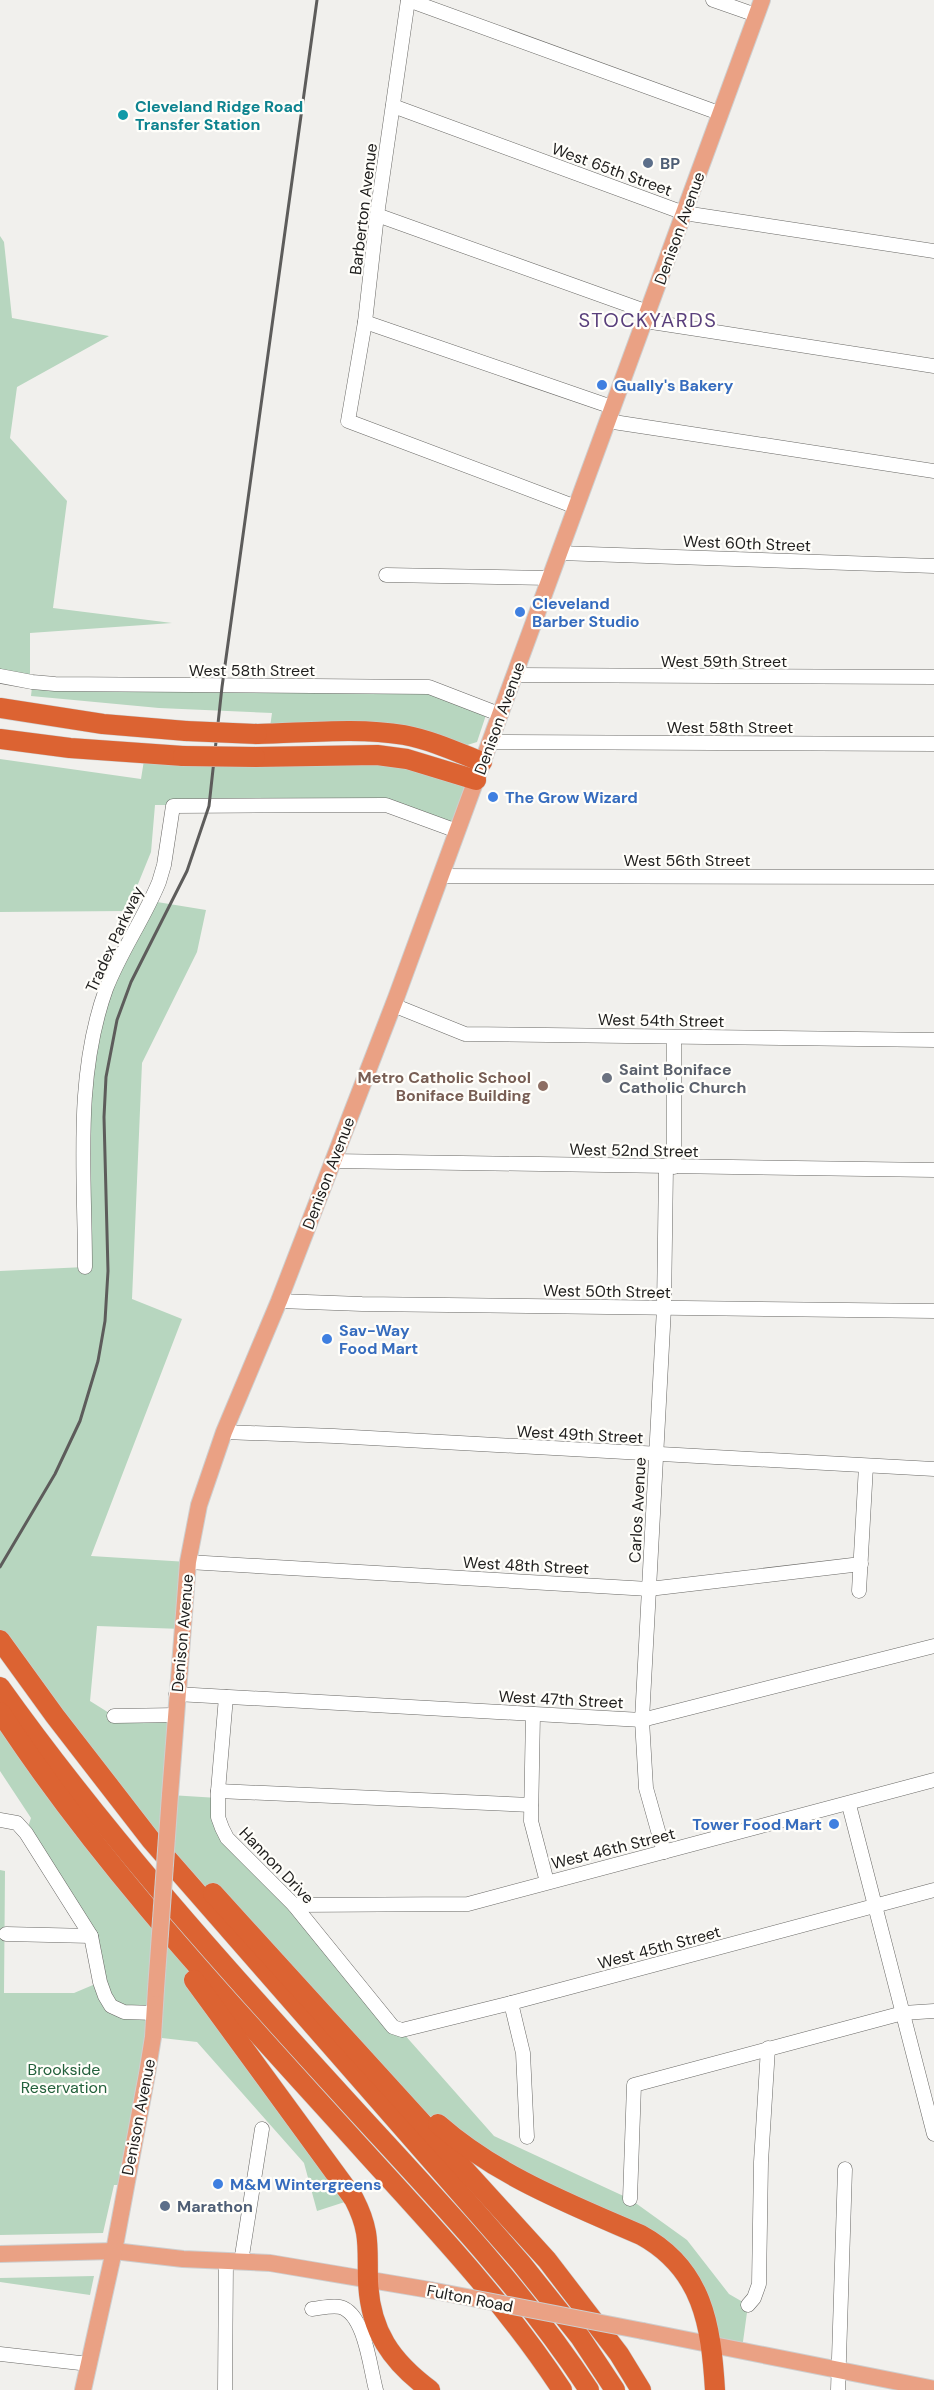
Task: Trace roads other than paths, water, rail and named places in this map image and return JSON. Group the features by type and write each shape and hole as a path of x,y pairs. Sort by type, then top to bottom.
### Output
{"highway":[{"path":"0,708 82,721 186,731 257,734 364,732 395,734 425,740 479,771"},
{"path":"0,739 69,748 183,756 377,755 479,771"},
{"path":"0,1640 55,1716 151,1840 521,2263 580,2337 615,2390"},
{"path":"0,1687 45,1748 156,1887 471,2237 554,2339 589,2390"},
{"path":"0,1712 65,1807 135,1895 254,2031 436,2230 524,2337 562,2390"},
{"path":"55,1716 547,2260 619,2354 641,2390"},
{"path":"135,1895 354,2199 368,2237 368,2280 375,2324 386,2346 405,2369 430,2390"},
{"path":"329,2018 412,2101 474,2151 536,2189 641,2235 676,2260 692,2284 705,2316 711,2344 715,2390"}],"main road":[{"name":"Denison Avenue","path":"83,2390 114,2251 147,2074 155,2013 188,1562 199,1505 224,1432 279,1301 393,1005 759,8"},
{"name":"Fulton Road","path":"0,2254 114,2251 280,2264 430,2290 711,2344 837,2370 886,2384 934,2389"}],"street":[{"name":"Barberton Avenue","path":"408,0 377,214 365,322 348,421 576,507"},
{"path":"408,0 720,113"},
{"path":"713,0 759,8"},
{"name":"West 65th Street","path":"393,106 684,213 934,251"},
{"path":"377,214 647,317 934,366"},
{"path":"365,322 609,414 934,471"},
{"name":"West 60th Street","path":"559,553 934,566"},
{"path":"387,575 550,578"},
{"name":"West 59th Street","path":"514,675 934,678"},
{"name":"West 58th Street","path":"0,676 55,684 429,687 500,714"},
{"name":"West 58th Street","path":"489,742 934,744"},
{"name":"Tradex Parkway","path":"85,1267 84,1106 85,1077 91,1041 106,988 159,882 164,865 173,806 386,805 458,831"},
{"name":"West 56th Street","path":"441,876 934,877"},
{"name":"West 54th Street","path":"393,1005 465,1034 934,1040"},
{"name":"Carlos Avenue","path":"664,1852 646,1788 642,1720 664,1308 674,1037"},
{"name":"West 52nd Street","path":"333,1161 934,1170"},
{"name":"West 50th Street","path":"279,1301 934,1311"},
{"name":"West 49th Street","path":"224,1432 934,1469"},
{"path":"859,1591 866,1466"},
{"name":"West 48th Street","path":"188,1562 649,1589 861,1564"},
{"name":"West 47th Street","path":"177,1694 642,1720 934,1646"},
{"name":"Hannon Drive","path":"226,1697 218,1817 227,1838 294,1905 393,2027"},
{"path":"533,1714 531,1821 547,1882"},
{"path":"114,1716 176,1715"},
{"name":"West 46th Street","path":"294,1905 468,1904 934,1780"},
{"path":"218,1791 531,1805"},
{"path":"849,1804 934,2134"},
{"path":"0,1820 17,1823 26,1833 91,1936 100,1983 111,2006 124,2012 155,2013"},
{"name":"West 45th Street","path":"393,2027 402,2030 412,2029 934,1890"},
{"path":"6,1934 91,1936"},
{"path":"511,2003 523,2053 527,2137"},
{"path":"630,2199 634,2085 903,2013 934,2011"},
{"path":"748,2305 754,2298 759,2284 761,2162 768,2048"},
{"path":"225,2390 233,2262 262,2129"},
{"path":"838,2390 845,2169"},
{"path":"312,2309 337,2306 353,2314 359,2325 376,2390"},
{"path":"0,2354 89,2364"}],"railway":[{"path":"0,1567 55,1474 80,1421 98,1361 105,1321 108,1271 104,1117 106,1077 117,1020 131,982 187,871 209,806 222,687 317,0"}],"place":[{"name":"Cleveland Ridge Road Transfer Station","path":"123,115"},
{"name":"BP","path":"648,163"},
{"name":"Gually's Bakery","path":"602,385"},
{"name":"Cleveland Barber Studio","path":"520,612"},
{"name":"The Grow Wizard","path":"493,797"},
{"name":"Saint Boniface Catholic Church","path":"607,1078"},
{"name":"Metro Catholic School Boniface Building","path":"543,1086"},
{"name":"Sav-Way Food Mart","path":"327,1339"},
{"name":"Tower Food Mart","path":"834,1824"},
{"name":"M&M Wintergreens","path":"218,2184"},
{"name":"Marathon","path":"165,2206"}],"district":[{"name":"STOCKYARDS","path":"648,320"}],"park label":[{"name":"Brookside Reservation","path":"64,2078"}]}
